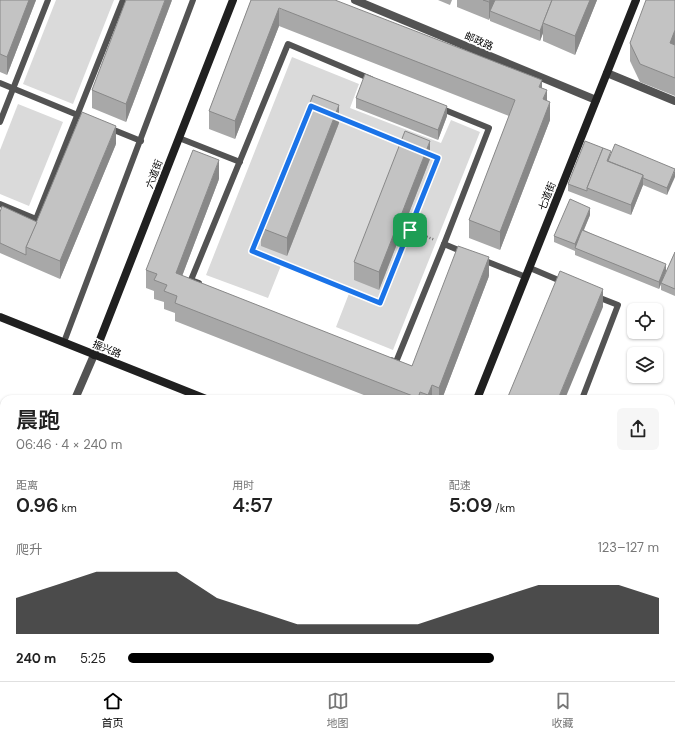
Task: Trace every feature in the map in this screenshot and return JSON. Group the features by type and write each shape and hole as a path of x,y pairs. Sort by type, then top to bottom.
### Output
{"street":[{"name":"六道街","path":"94,354 233,0"},
{"name":"邮政路","path":"355,0 596,100"},
{"name":"七道街","path":"479,395 636,0"},
{"path":"607,73 675,101"},
{"name":"振兴路","path":"0,317 196,395"},
{"path":"77,395 94,354"}],"lane":[{"path":"0,122 48,0"},
{"path":"0,204 36,219 123,0"},
{"path":"64,342 193,0"},
{"path":"206,286 191,280 288,44 374,80"},
{"path":"0,83 84,118"},
{"path":"381,356 396,362 489,128 431,104"},
{"path":"105,127 141,141"},
{"path":"179,138 240,162"},
{"path":"444,244 467,253"},
{"path":"474,256 526,277"},
{"path":"530,268 566,283"},
{"path":"584,395 618,305 588,293"}],"path":[{"path":"311,106 438,158 410,230 380,303 252,251 311,106"},
{"path":"410,230 444,244"}],"shaded area":[{"path":"56,0 114,0 73,104 23,84"},
{"path":"292,57 359,84 350,108 441,143 451,120 480,132 393,350 336,327 350,291 282,263 268,298 206,275"},
{"path":"18,104 63,122 29,206 0,194 0,150"}],"building":[{"path":"0,0 29,0 7,57 0,54"},
{"path":"126,0 165,0 126,104 92,90"},
{"path":"251,0 335,0 542,80 539,87 547,90 543,99 550,102 500,232 469,220 515,100 279,8 235,121 209,111"},
{"path":"495,0 552,0 540,31 490,11"},
{"path":"552,0 590,0 575,36 543,23"},
{"path":"646,0 675,0 675,30 670,43 675,45 675,78 640,64 630,43"},
{"path":"365,74 447,106 438,130 356,98"},
{"path":"313,95 339,105 287,238 261,228"},
{"path":"82,112 116,126 60,261 26,247"},
{"path":"405,131 430,141 379,272 354,262"},
{"path":"585,141 603,148 587,191 568,184"},
{"path":"615,144 675,169 667,188 643,178 643,175 608,161"},
{"path":"603,148 611,151 607,161 643,175 631,205 587,188"},
{"path":"193,150 219,160 176,273 412,366 458,246 489,257 439,388 432,385 428,395 420,392 419,395 410,395 175,303 177,296 164,291 167,285 154,280 157,274 146,270"},
{"path":"570,199 590,208 575,244 554,236"},
{"path":"2,206 37,222 26,247 26,255 0,243 0,212"},
{"path":"582,230 666,264 659,282 575,248"},
{"path":"675,252 675,289 661,283"},
{"path":"560,271 603,289 560,395 509,395"}],"route":[{"path":"311,106 438,158 410,230 380,303 252,251 311,106"}]}
